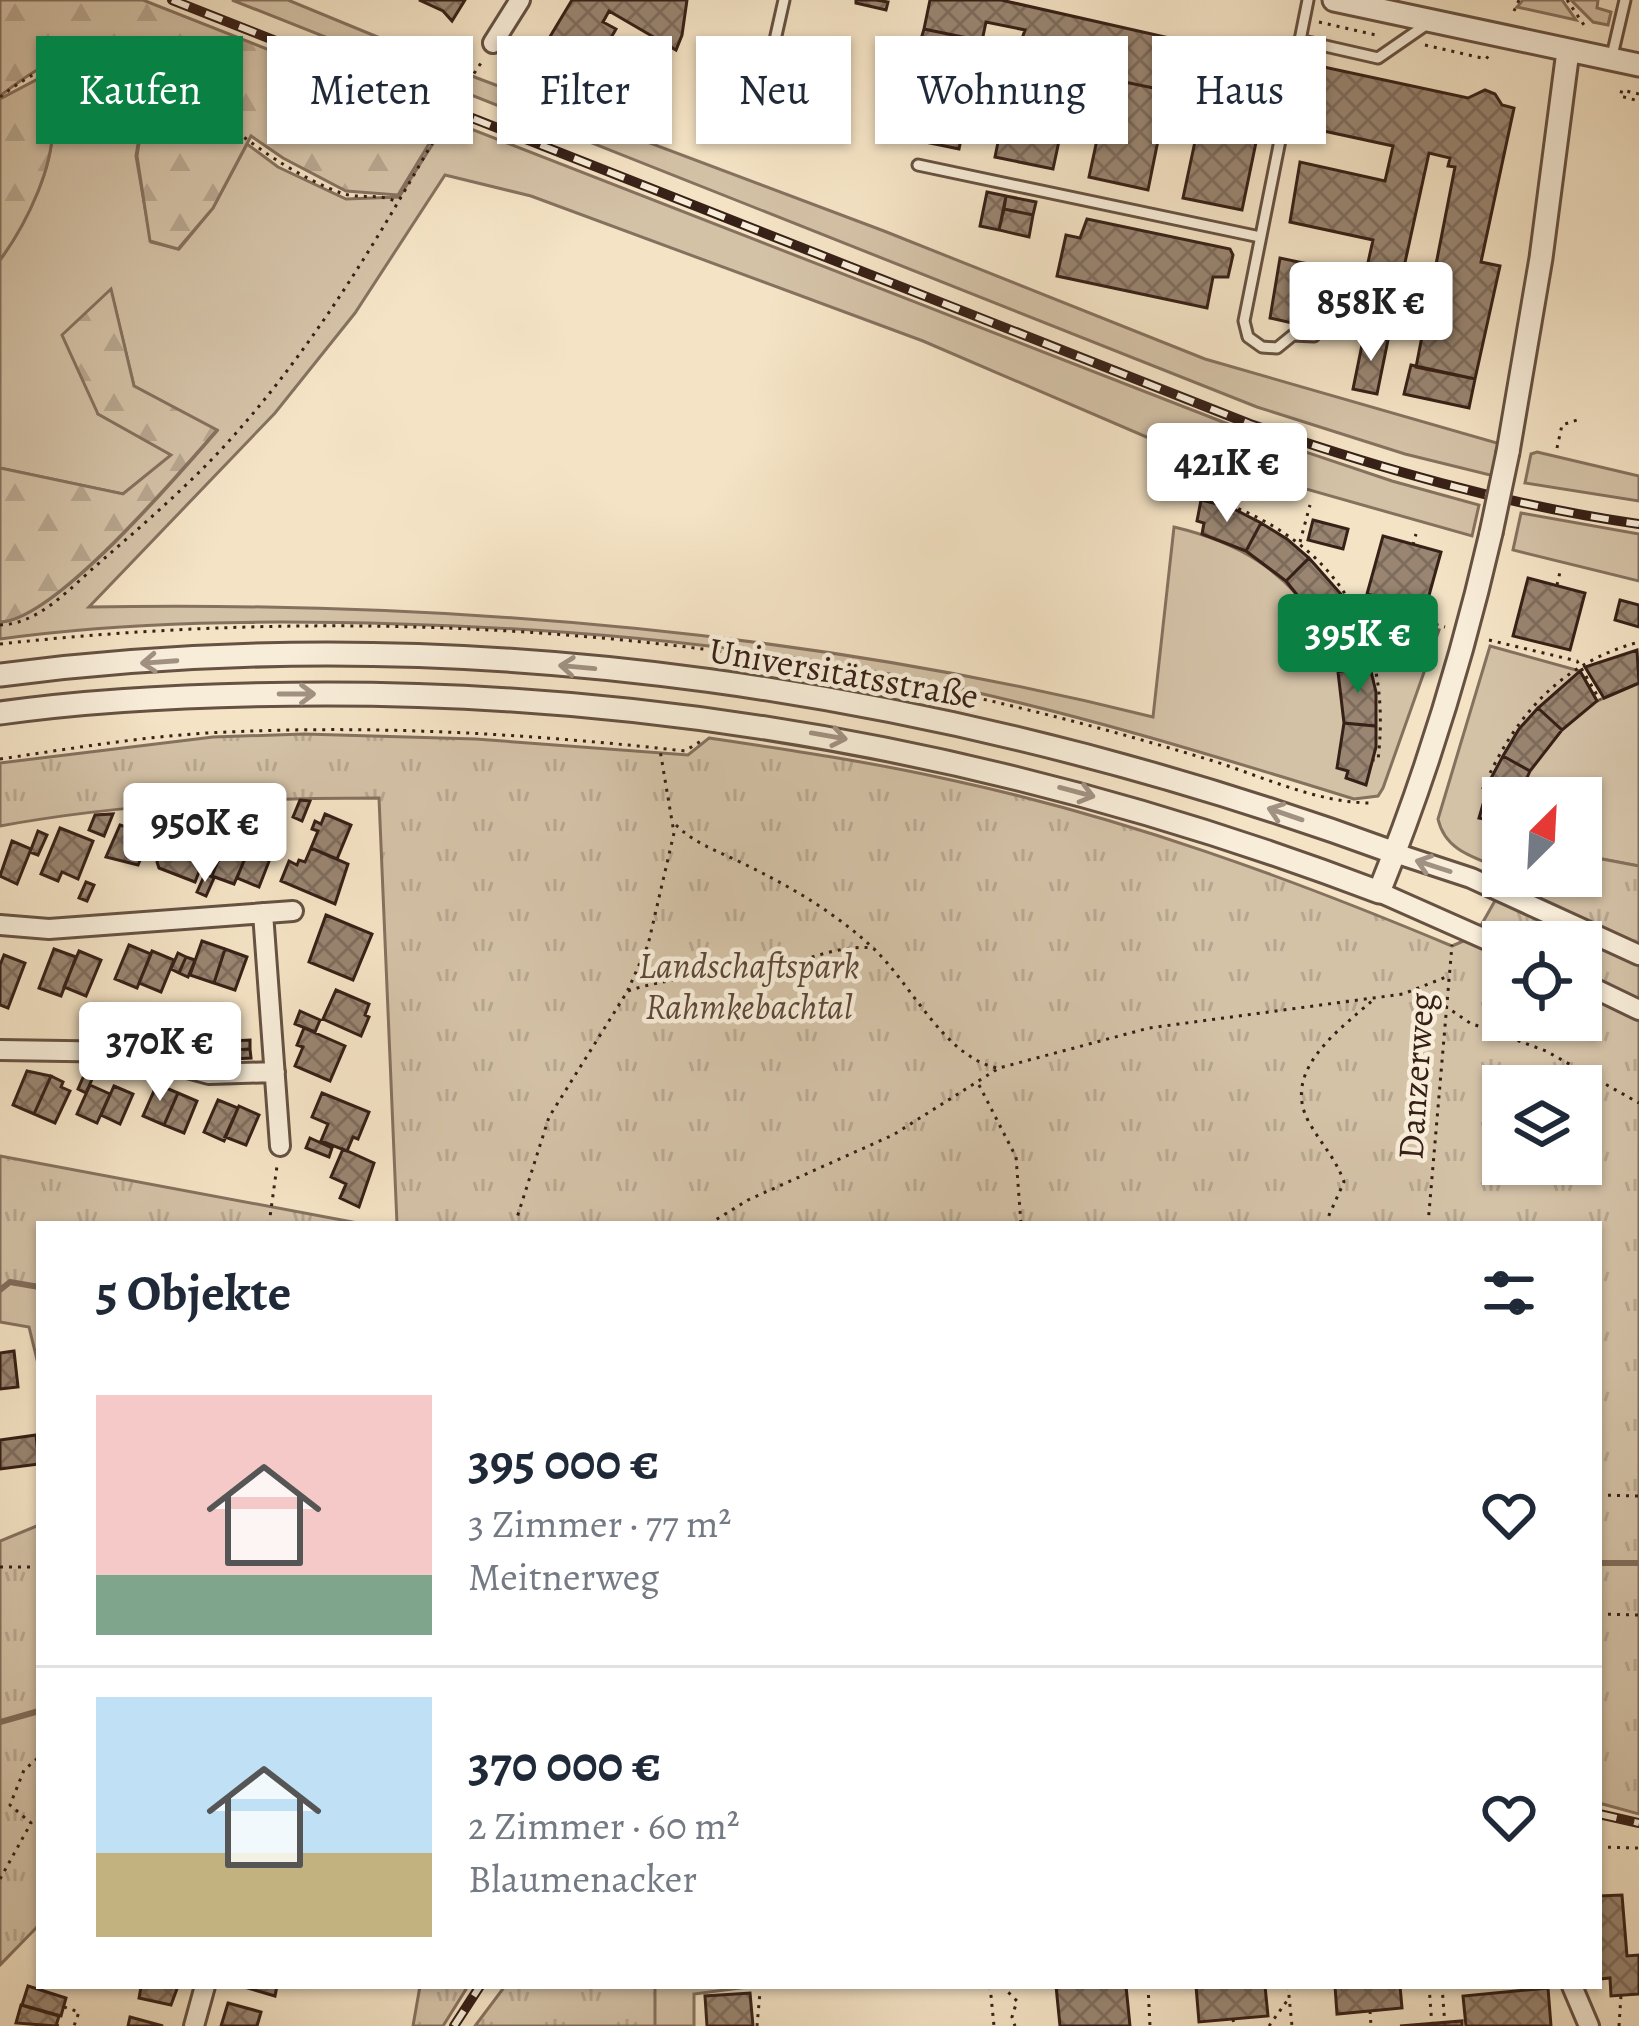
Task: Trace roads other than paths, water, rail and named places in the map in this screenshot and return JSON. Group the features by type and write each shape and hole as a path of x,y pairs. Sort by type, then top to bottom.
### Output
{"street":[{"path":"494,43 520,0"},
{"path":"1334,0 1639,65"},
{"path":"1379,892 1455,672 1491,533 1541,258 1568,51"},
{"name":"Universitätsstraße","path":"0,675 200,659 318,656 529,663 693,678 892,710 1024,739 1246,800 1488,885 1639,955"},
{"name":"Universitätsstraße","path":"0,712 180,698 359,694 541,701 713,718 900,749 1036,781 1206,831 1379,892 1482,938"},
{"path":"0,926 49,929 293,910"},
{"path":"262,914 280,1146"},
{"path":"1602,992 1639,1010"},
{"path":"0,1050 129,1052 209,1074 274,1072"},
{"path":"194,2026 204,1989"},
{"path":"1573,1989 1589,2026"}],"lane":[{"path":"776,36 784,0"},
{"path":"1300,36 1308,0"},
{"path":"1611,60 1625,0"},
{"path":"1326,46 1378,58 1430,21"},
{"path":"1278,144 1244,321 1248,337 1270,348 1293,335 1314,336"},
{"path":"918,165 1260,237"}],"waterway":[{"path":"0,1290 10,1282 36,1286"},
{"path":"1602,1563 1639,1563"},
{"path":"0,1722 36,1712"}],"railway":[{"path":"172,0 1250,424 1442,483 1639,524"},
{"path":"1602,1815 1639,1823"},
{"path":"454,2026 478,1989"}],"park label":[{"name":"Landschaftspark Rahmkebachtal","path":"749,986"}]}
